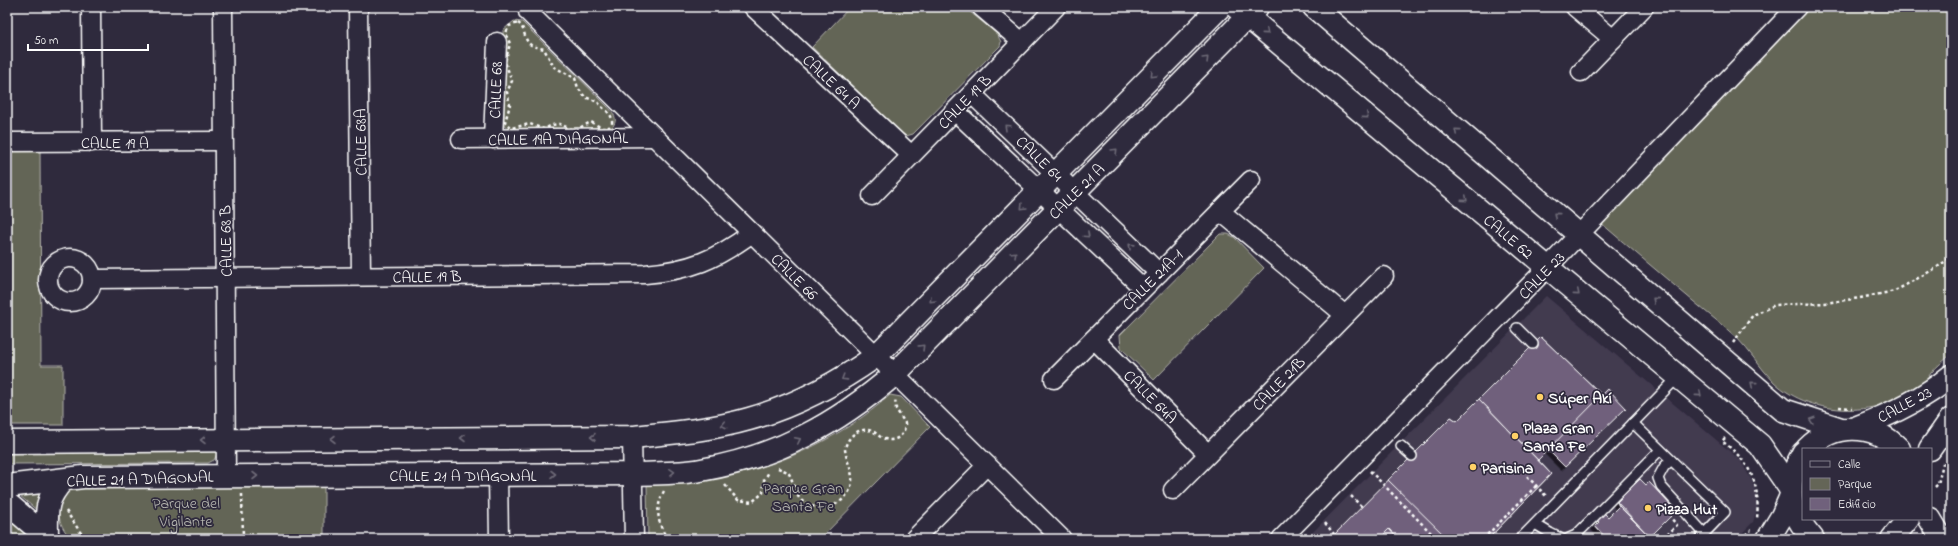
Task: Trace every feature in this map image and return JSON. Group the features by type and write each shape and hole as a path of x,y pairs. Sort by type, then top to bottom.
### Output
{"main road":[{"name":"CALLE 21 A","path":"876,356 1220,7"},
{"path":"1314,7 1783,410 1852,419 1869,430 1882,435 1898,448"},
{"name":"CALLE 21 A","path":"895,374 1075,192 1247,10"},
{"name":"CALLE 62","path":"1247,10 1548,268 1760,445 1791,493"},
{"path":"7,442 632,437 700,430 750,419 817,393 876,356"},
{"name":"CALLE 21 A DIAGONAL","path":"7,486 83,477 234,482 498,475 634,474 700,470 761,455 793,442 845,413 895,374"},
{"name":"CALLE 23","path":"1808,448 1826,434 1852,419 1914,402 1936,389 1951,376"},
{"path":"1937,455 1951,420"},
{"path":"1802,455 1795,466 1791,481 1791,493 1794,511 1801,525 1813,539"},
{"path":"48,538 46,510 52,492 63,480"},
{"path":"1768,539 1782,516 1791,493"},
{"path":"7,503 48,538"},
{"path":"1892,539 1907,520"},
{"path":"1931,520 1942,539"}],"street":[{"path":"91,7 92,142"},
{"name":"CALLE 68 B","path":"223,7 226,440 234,482"},
{"name":"CALLE 68A","path":"358,7 361,276"},
{"name":"CALLE 64 A","path":"753,7 911,156"},
{"path":"981,7 1022,42"},
{"name":"CALLE 19 B","path":"872,196 1056,7"},
{"path":"1575,7 1613,39"},
{"path":"1581,72 1644,7"},
{"name":"CALLE 23","path":"1281,539 1548,268 1797,7"},
{"name":"CALLE 66","path":"528,12 1062,539"},
{"name":"CALLE 68","path":"493,139 502,36"},
{"name":"CALLE 64","path":"972,94 1159,273"},
{"name":"CALLE 64","path":"955,111 1143,288"},
{"name":"CALLE 19A DIAGONAL","path":"461,139 655,137"},
{"name":"CALLE 19 A","path":"7,142 223,141"},
{"name":"CALLE 21A-1","path":"1054,379 1251,180"},
{"path":"1220,211 1345,315"},
{"name":"CALLE 19 B","path":"92,279 645,274 683,269 707,261 732,247 752,233"},
{"name":"CALLE 21B","path":"1173,490 1384,276"},
{"name":"CALLE 64A","path":"1094,339 1208,454"},
{"path":"632,437 634,474 634,539"},
{"path":"914,539 987,465"},
{"path":"498,475 499,539"}],"lane":[{"path":"1517,328 1533,344"},
{"path":"1520,539 1678,377"},
{"path":"1633,423 1725,512 1702,536 1661,486 1658,478 1664,467 1671,460"},
{"path":"1401,446 1412,456"},
{"path":"1567,539 1576,535 1660,450"},
{"path":"1536,524 1550,534 1562,539"}],"path":[{"path":"518,23 522,25 527,41 544,49 554,67 574,78 578,88 585,97 598,102 605,110 610,112 613,117 612,124 608,128 602,128 590,122 582,128 573,130 560,124 552,125 544,129 530,124 510,128 505,122 510,105 507,92 512,81 505,62 510,44 506,37 502,36 513,24 518,23"},
{"path":"1722,358 1753,315 1775,305 1839,301 1895,290 1936,268 1951,257"},
{"path":"721,481 738,500 752,502 763,493 767,474 770,470 778,468 788,472 796,493 803,501 819,507 833,506 842,500 852,485 851,469 845,450 852,436 860,431 870,431 883,439 893,440 898,438 904,432 905,423 896,409 896,396"},
{"path":"1837,407 1852,419"},
{"path":"1832,408 1852,419"},
{"path":"1725,438 1722,441 1743,459 1751,471 1757,490 1758,500 1756,525 1741,539"},
{"path":"1935,487 1938,484 1937,455"},
{"path":"1358,460 1437,539"},
{"path":"1527,476 1550,499"},
{"path":"234,482 243,539"},
{"path":"668,486 662,496 658,512 662,531 668,539"},
{"path":"1483,539 1536,486"},
{"path":"1351,496 1362,507"},
{"path":"65,509 71,521 85,539"},
{"path":"1663,539 1677,525 1670,517"},
{"path":"1325,523 1334,534"}],"shaded area":[{"path":"1546,296 1740,460 1751,479 1756,493 1757,509 1753,522 1736,539 1306,539"}],"green space":[{"path":"850,7 964,7 997,34 1001,42 1000,46 913,134 906,136 902,134 812,47"},
{"path":"1811,7 1951,7 1951,354 1933,370 1923,384 1905,396 1887,404 1867,408 1847,409 1827,407 1808,402 1790,394 1774,382 1732,333 1601,223"},
{"path":"514,21 522,22 610,109 614,114 615,123 610,129 510,130 504,126 503,30"},
{"path":"7,149 40,149 41,365 63,365 63,425 7,425"},
{"path":"1220,234 1228,234 1234,237 1264,268 1154,380 1121,348 1120,335"},
{"name":"Parque Gran Santa Fe","path":"890,395 901,397 930,427 820,539 648,539 647,484 702,480 727,476 753,470 778,461 826,440 849,426"},
{"path":"7,447 213,448 217,454 214,460 208,463 7,464"},
{"name":"Parque del Vigilante","path":"324,482 324,539 72,539 62,527 59,514 62,500 70,487"},
{"path":"49,483 39,512 7,485"},
{"path":"7,515 39,539 7,539"}],"building":[{"name":"Plaza Gran Santa Fe","path":"1541,337 1602,395 1608,389 1626,408 1565,467 1548,450 1538,460 1551,474 1488,539 1398,539 1389,529 1379,539 1330,539 1451,417 1457,421"},
{"name":"Súper Akí","path":"1541,337 1602,395 1538,460 1479,399"},
{"name":"Parisina","path":"1479,399 1551,474 1488,539 1448,539 1388,480 1451,417 1457,421"},
{"name":"Pizza Hut","path":"1640,479 1646,485 1649,482 1676,511 1650,537 1647,534 1642,539 1601,539 1604,536 1595,526 1599,522 1596,520 1604,513 1608,517 1619,506 1617,502"},
{"name":"Pizza Hut","path":"1640,479 1646,485 1649,482 1676,511 1650,537 1617,502"},
{"path":"1619,506 1647,534 1642,539 1607,539 1595,526 1599,522 1596,520 1604,513 1608,517"},
{"path":"1389,529 1398,539 1379,539"}],"place":[{"name":"Súper Akí","path":"1540,397"},
{"name":"Plaza Gran Santa Fe","path":"1515,436"},
{"name":"Parisina","path":"1473,467"},
{"name":"Pizza Hut","path":"1648,508"}]}
